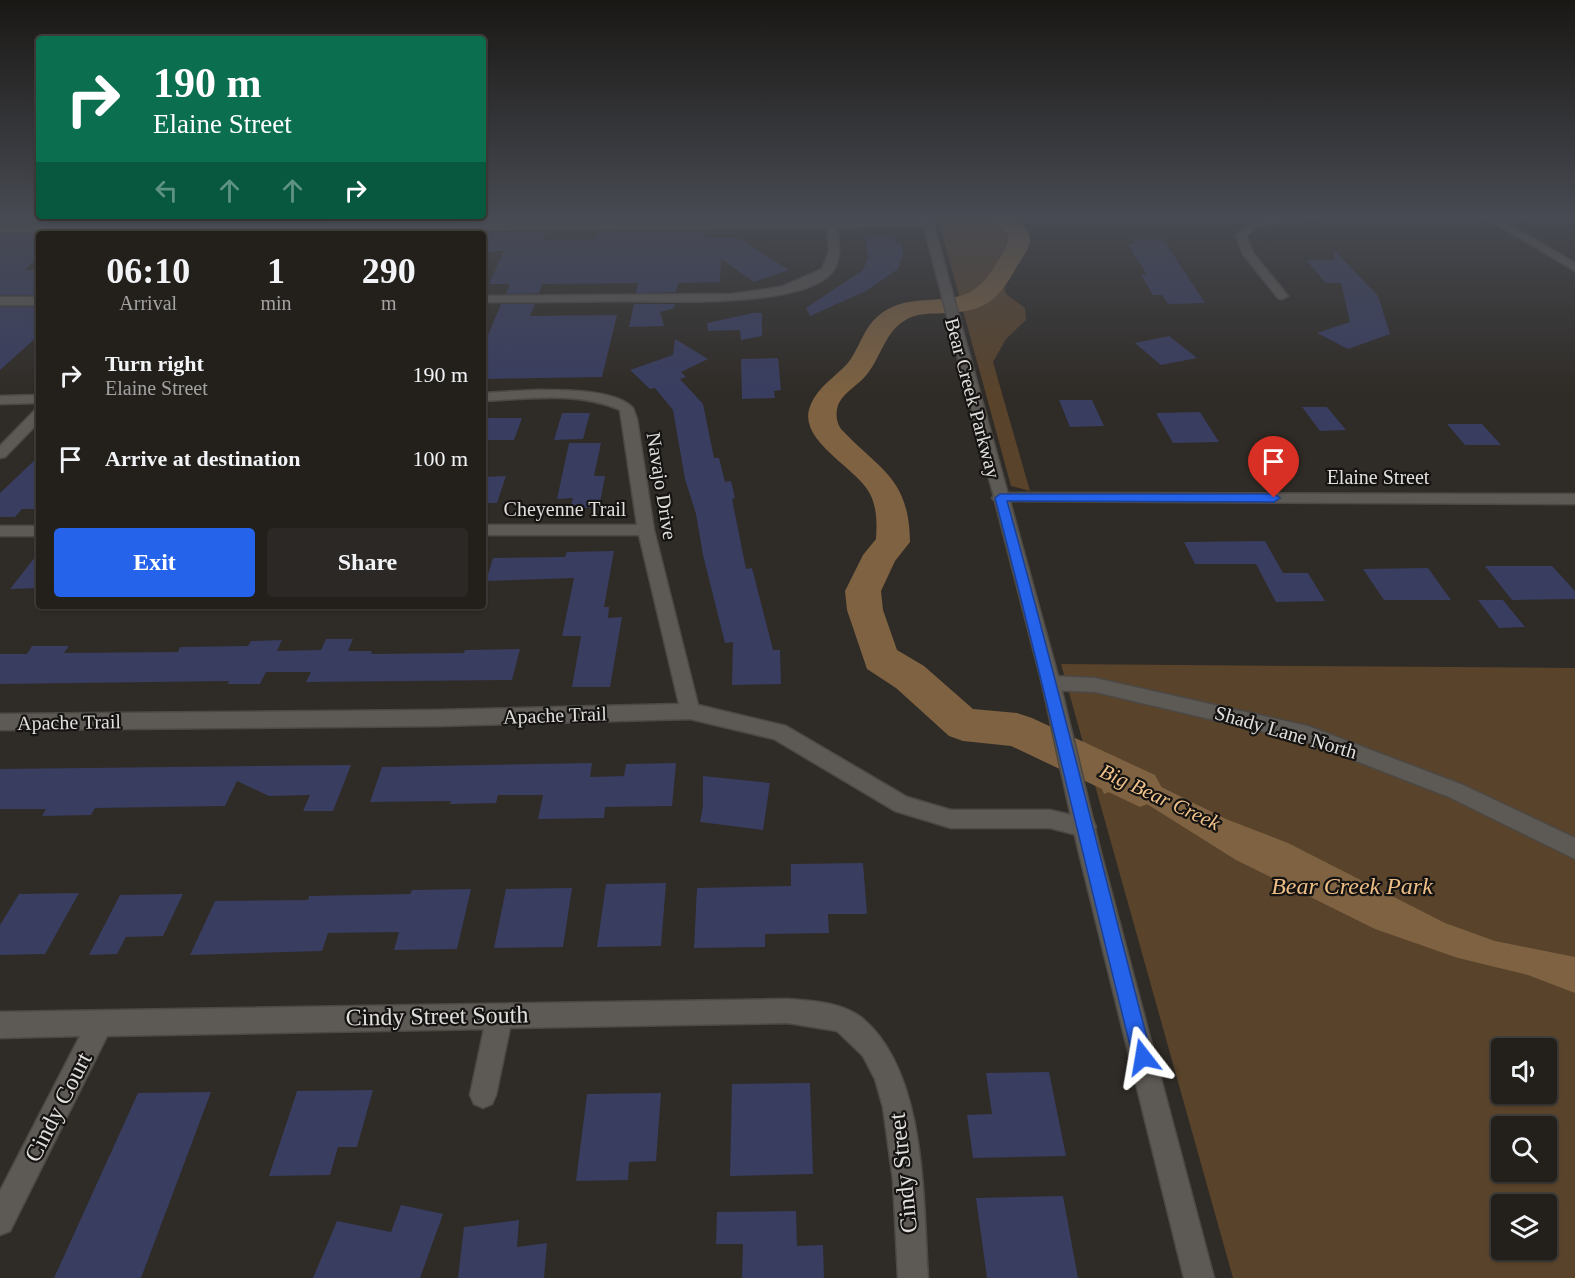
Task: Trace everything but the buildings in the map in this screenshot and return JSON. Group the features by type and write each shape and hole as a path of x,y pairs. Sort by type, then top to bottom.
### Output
{"street":[{"path":"486,299 713,297 753,294 797,286 820,275"},
{"name":"Bear Creek Parkway","path":"941,275 1051,683 1084,827 1199,1278"},
{"path":"1265,275 1282,296"},
{"path":"0,301 36,301"},
{"name":"Navajo Drive","path":"486,397 585,397 604,400 626,408 630,419 646,530 690,711"},
{"path":"0,400 36,399"},
{"path":"0,454 36,417"},
{"name":"Elaine Street","path":"1000,498 1575,499"},
{"name":"Cheyenne Trail","path":"486,530 646,530"},
{"path":"0,531 36,531"},
{"name":"Shady Lane North","path":"1051,683 1095,685 1308,734 1456,791 1575,849"},
{"name":"Apache Trail","path":"0,722 438,718 690,711 778,732 902,805 951,819 1050,819 1084,827"},
{"name":"Cindy Street South","path":"0,1025 99,1025 500,1014 788,1011 838,1018 853,1026 866,1039"},
{"path":"483,1095 500,1014"},
{"name":"Cindy Court","path":"0,1221 99,1025"},
{"name":"Cindy Street","path":"866,1039 881,1062 900,1112 913,1278"}],"green space":[{"path":"953,275 1004,275 1002,279 1006,294 1025,308 1026,320 1006,339 993,362 1030,491 1011,486"},
{"name":"Bear Creek Park","path":"1061,664 1575,668 1575,1278 1233,1278"}],"water":[{"path":"1083,741 1113,763 1226,819 1288,843 1445,923 1495,941 1575,957 1575,993 1528,975 1458,958 1375,929 1236,860 1131,794 1114,790 1104,794"}],"waterway":[{"name":"Big Bear Creek","path":"1002,275 992,289 974,301 964,304 918,307 887,321 876,334 857,369 825,403 822,419 824,427 830,436 880,484 889,499 892,511 893,542 880,555 863,591 865,610 881,659 910,677 963,724 1017,730 1140,788"}],"route":[{"path":"1143,1057 1089,849 1051,683 1000,498 1274,498"}]}
